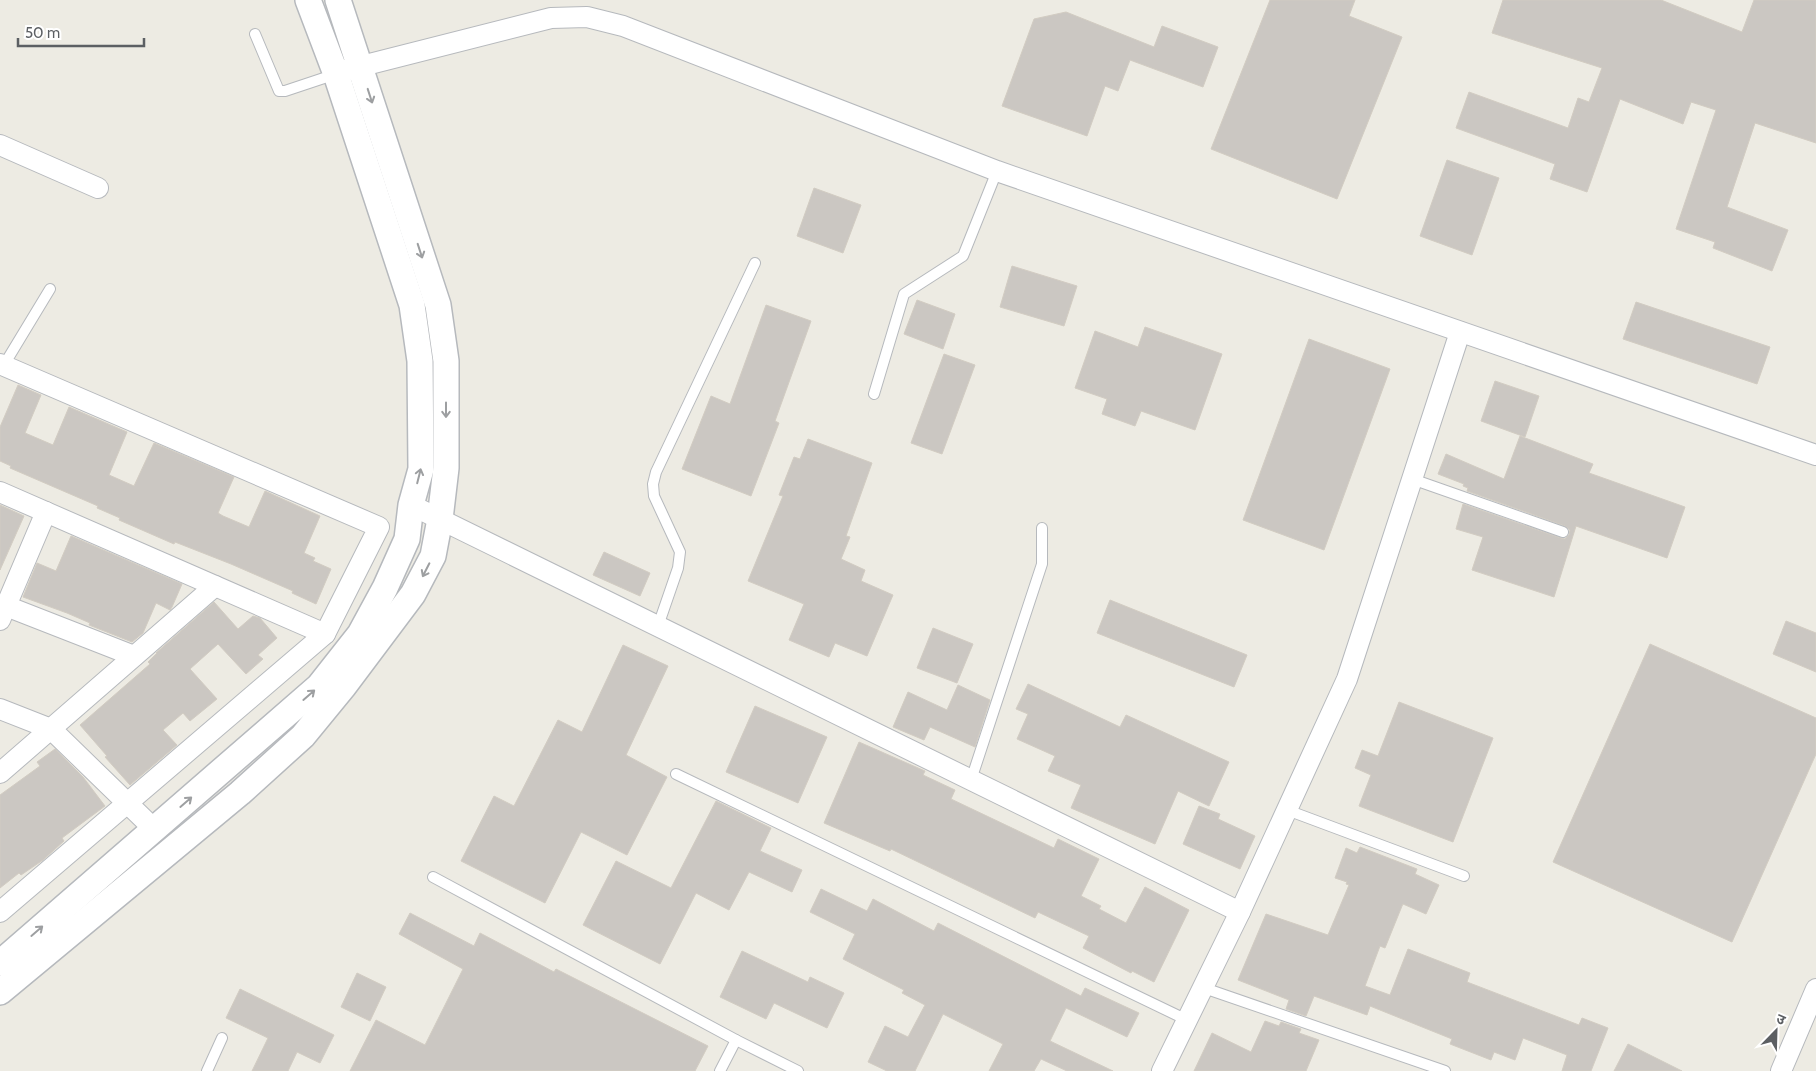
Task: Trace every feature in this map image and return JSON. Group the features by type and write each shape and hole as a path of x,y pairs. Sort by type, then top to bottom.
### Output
{"street":[{"path":"0,963 312,693 360,634 385,588 407,539 411,505 421,469 420,361 412,306 336,74 308,0"},
{"path":"0,992 240,793 303,736 344,686 413,594 433,556 440,519 446,468 446,361 438,305 338,0"},
{"path":"336,74 360,66 551,18 587,16 623,26 997,171 1815,453"},
{"path":"0,146 98,188"},
{"path":"1162,1071 1240,912 1347,680 1460,332"},
{"path":"0,912 126,802 325,634 379,527 2,365"},
{"path":"0,492 325,634"},
{"path":"411,505 1240,912"},
{"path":"46,512 3,613 134,656"},
{"path":"0,773 215,586"},
{"path":"0,709 51,729 154,829"},
{"path":"1781,1071 1816,990"}],"lane":[{"path":"255,34 279,91 285,91 336,74"},
{"path":"874,394 904,294 963,256 997,171"},
{"path":"658,626 678,568 680,552 654,496 653,484 656,472 755,263"},
{"path":"2,365 50,290"},
{"path":"1412,479 1562,532"},
{"path":"971,780 1042,564 1042,528"},
{"path":"676,774 1186,1020"},
{"path":"1287,810 1464,876"},
{"path":"433,877 736,1040 798,1071"},
{"path":"1204,988 1445,1071"},
{"path":"207,1071 222,1038"},
{"path":"720,1071 736,1040"}],"building":[{"path":"1270,0 1355,0 1349,16 1402,37 1337,199 1211,149"},
{"path":"1503,0 1661,0 1742,32 1754,0 1816,0 1816,143 1755,123 1727,207 1788,230 1772,271 1713,248 1715,242 1676,229 1716,110 1691,102 1683,124 1620,99 1587,192 1550,179 1555,164 1456,128 1469,92 1568,128 1578,98 1589,102 1602,68 1492,33"},
{"path":"1066,12 1154,47 1162,26 1218,47 1203,87 1130,60 1118,91 1105,86 1087,136 1002,106 1034,19"},
{"path":"1447,160 1499,178 1472,255 1420,236"},
{"path":"814,188 861,205 843,253 797,236"},
{"path":"1012,266 1077,286 1064,326 1000,307"},
{"path":"917,300 955,314 943,349 904,334"},
{"path":"1636,302 1770,347 1757,384 1623,339"},
{"path":"766,305 811,321 775,421 779,423 751,496 682,469 711,396 730,404"},
{"path":"1145,327 1222,354 1195,430 1141,411 1135,426 1102,414 1107,399 1075,388 1095,331 1138,347"},
{"path":"1309,339 1390,369 1324,550 1243,520"},
{"path":"944,354 975,365 942,454 911,443"},
{"path":"1495,381 1539,396 1525,437 1481,421"},
{"path":"18,385 41,395 25,433 53,445 69,407 127,432 109,475 134,486 154,443 234,477 218,513 223,516 249,527 265,491 320,516 304,553 315,558 313,561 331,569 316,604 292,593 293,591 231,564 175,542 174,544 119,520 120,518 97,508 98,506 10,468 11,466 0,461 0,427"},
{"path":"1520,436 1593,464 1589,473 1685,507 1667,558 1576,526 1554,597 1472,570 1483,537 1456,529 1463,504 1561,538 1565,539 1569,535 1570,530 1565,526 1467,491 1468,488 1463,486 1464,484 1438,474 1446,454 1504,479"},
{"path":"808,439 872,463 846,536 850,537 841,559 865,570 861,581 893,595 867,656 835,643 829,657 789,640 804,604 748,581 783,496 779,495 794,457 800,459"},
{"path":"0,505 24,516 0,570"},
{"path":"71,536 182,584 170,610 156,603 143,633 132,642 89,625 90,623 67,613 23,597 37,563 56,571"},
{"path":"604,552 650,573 640,596 593,575"},
{"path":"1110,600 1247,655 1234,687 1097,633"},
{"path":"214,602 238,629 253,616 260,618 277,638 258,655 263,659 246,674 218,644 190,669 217,699 190,721 183,713 163,730 177,745 130,785 80,725 150,664 148,662 156,653"},
{"path":"1786,621 1816,633 1816,672 1773,654"},
{"path":"933,628 973,644 957,683 917,668"},
{"path":"1650,644 1816,718 1816,754 1732,942 1553,862"},
{"path":"623,645 668,666 626,755 667,777 627,855 581,832 545,903 461,861 494,796 514,806 558,720 582,732"},
{"path":"1028,684 1120,727 1126,715 1229,762 1209,806 1178,791 1155,844 1071,808 1081,785 1048,771 1055,756 1017,739 1028,714 1016,709"},
{"path":"958,685 990,700 975,747 930,727 924,740 893,727 908,692 947,710"},
{"path":"1399,702 1493,738 1453,842 1359,806 1371,775 1355,768 1362,750 1378,756"},
{"path":"755,706 827,737 798,803 726,772"},
{"path":"859,742 925,771 923,775 955,790 951,799 1054,848 1058,839 1099,859 1081,896 1101,906 1099,909 1126,923 1145,887 1189,910 1154,982 1132,971 1131,973 1083,948 1089,936 1038,912 1035,918 891,849 890,851 824,823"},
{"path":"55,749 83,777 105,806 62,838 64,841 43,860 21,875 19,873 0,888 0,795 40,766 37,762"},
{"path":"716,801 771,828 760,851 802,870 792,892 749,872 729,910 696,893 660,964 583,925 616,861 671,888"},
{"path":"1199,806 1220,814 1218,819 1255,836 1240,869 1183,844"},
{"path":"1360,847 1417,869 1415,874 1439,885 1426,914 1403,904 1385,948 1380,946 1365,986 1390,995 1408,949 1470,973 1467,982 1579,1025 1582,1018 1608,1028 1591,1071 1562,1071 1567,1055 1523,1038 1515,1060 1494,1052 1491,1060 1450,1044 1452,1039 1370,1006 1367,1015 1314,996 1306,1016 1286,1009 1289,1000 1238,980 1266,914 1328,935 1349,885 1346,884 1347,882 1335,878 1346,848 1357,853"},
{"path":"821,889 867,911 873,899 934,931 938,923 1081,996 1085,988 1139,1013 1127,1037 1066,1008 1050,1041 1113,1071 1067,1071 1041,1059 1034,1071 989,1071 1003,1044 943,1014 915,1071 887,1071 868,1062 885,1026 908,1037 925,1005 902,993 904,990 843,959 855,934 810,912"},
{"path":"410,913 474,946 480,933 554,972 556,969 708,1046 695,1071 350,1071 376,1020 425,1045 463,969 399,934"},
{"path":"742,951 808,982 810,977 844,993 827,1028 774,1003 766,1019 720,997"},
{"path":"357,973 386,987 370,1021 341,1007"},
{"path":"240,989 334,1035 320,1063 297,1052 288,1071 252,1071 268,1038 226,1018"},
{"path":"1265,1021 1279,1026 1281,1022 1301,1029 1299,1033 1319,1040 1306,1071 1194,1071 1212,1033 1251,1052"},
{"path":"1628,1044 1682,1071 1614,1071"}]}
